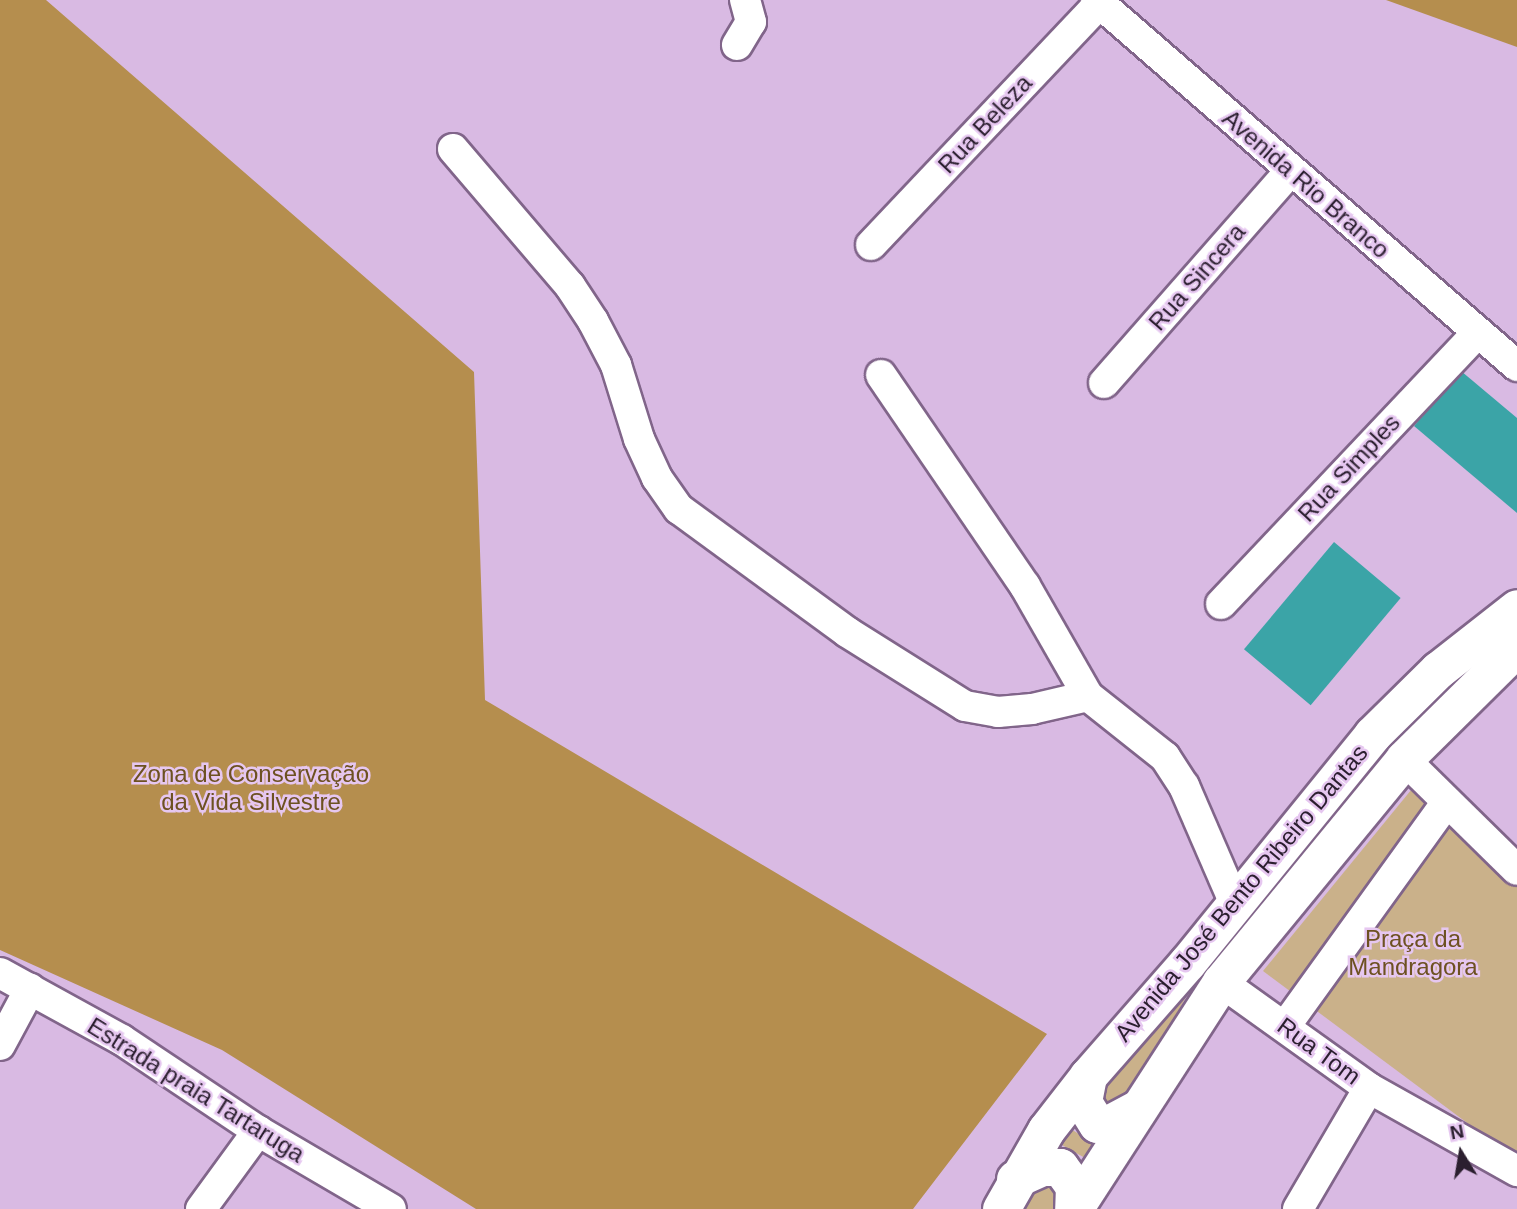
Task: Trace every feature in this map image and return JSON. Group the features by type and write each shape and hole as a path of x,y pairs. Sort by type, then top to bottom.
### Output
{"main road":[{"name":"Avenida José Bento Ribeiro Dantas","path":"1008,1194 1088,1076 1235,904 1372,735 1438,670 1517,608"},
{"name":"Avenida José Bento Ribeiro Dantas","path":"1074,1209 1221,982 1404,760 1517,648"},
{"path":"1088,1076 1083,1102 1097,1124 1108,1124 1138,1108"},
{"path":"1008,1194 1042,1167 1060,1167 1074,1186 1074,1209"}],"street":[{"path":"737,45 751,22 745,0"},
{"name":"Avenida Rio Branco","path":"1098,1 1517,366"},
{"name":"Rua Beleza","path":"871,246 1098,1"},
{"path":"453,149 569,286 593,321 615,366 639,439 657,478 679,509 847,632 965,706 1021,710 1088,696"},
{"name":"Rua Sincera","path":"1104,383 1290,171"},
{"name":"Rua Simples","path":"1221,604 1477,333"},
{"path":"881,375 1025,586 1088,696 1165,757 1184,786 1235,904"},
{"path":"1404,760 1517,870"},
{"path":"1286,1026 1447,802"},
{"name":"Estrada praia Tartaruga","path":"0,973 122,1040 258,1131 391,1209"},
{"name":"Rua Tom","path":"1221,982 1369,1088 1298,1209"},
{"path":"0,1045 30,989"},
{"path":"1369,1088 1517,1171"},
{"path":"201,1209 258,1131"}],"green space":[{"name":"Zona de Conservação da Vida Silvestre","path":"0,0 46,0 474,372 485,700 1047,1034 913,1209 476,1209 222,1050 0,950"},
{"path":"1386,0 1517,0 1517,47"},
{"name":"Praça da Mandragora","path":"1416,784 1517,879 1517,1160 1263,971"},
{"path":"1193,984 1130,1100 1109,1111 1099,1104 1100,1080"},
{"path":"1066,1126 1095,1144 1085,1158 1055,1141"},
{"path":"1041,1180 1056,1187 1054,1209 1014,1209"}],"building":[{"path":"1461,371 1517,418 1517,513 1414,426"},
{"path":"1334,542 1401,598 1311,705 1244,649"}]}
